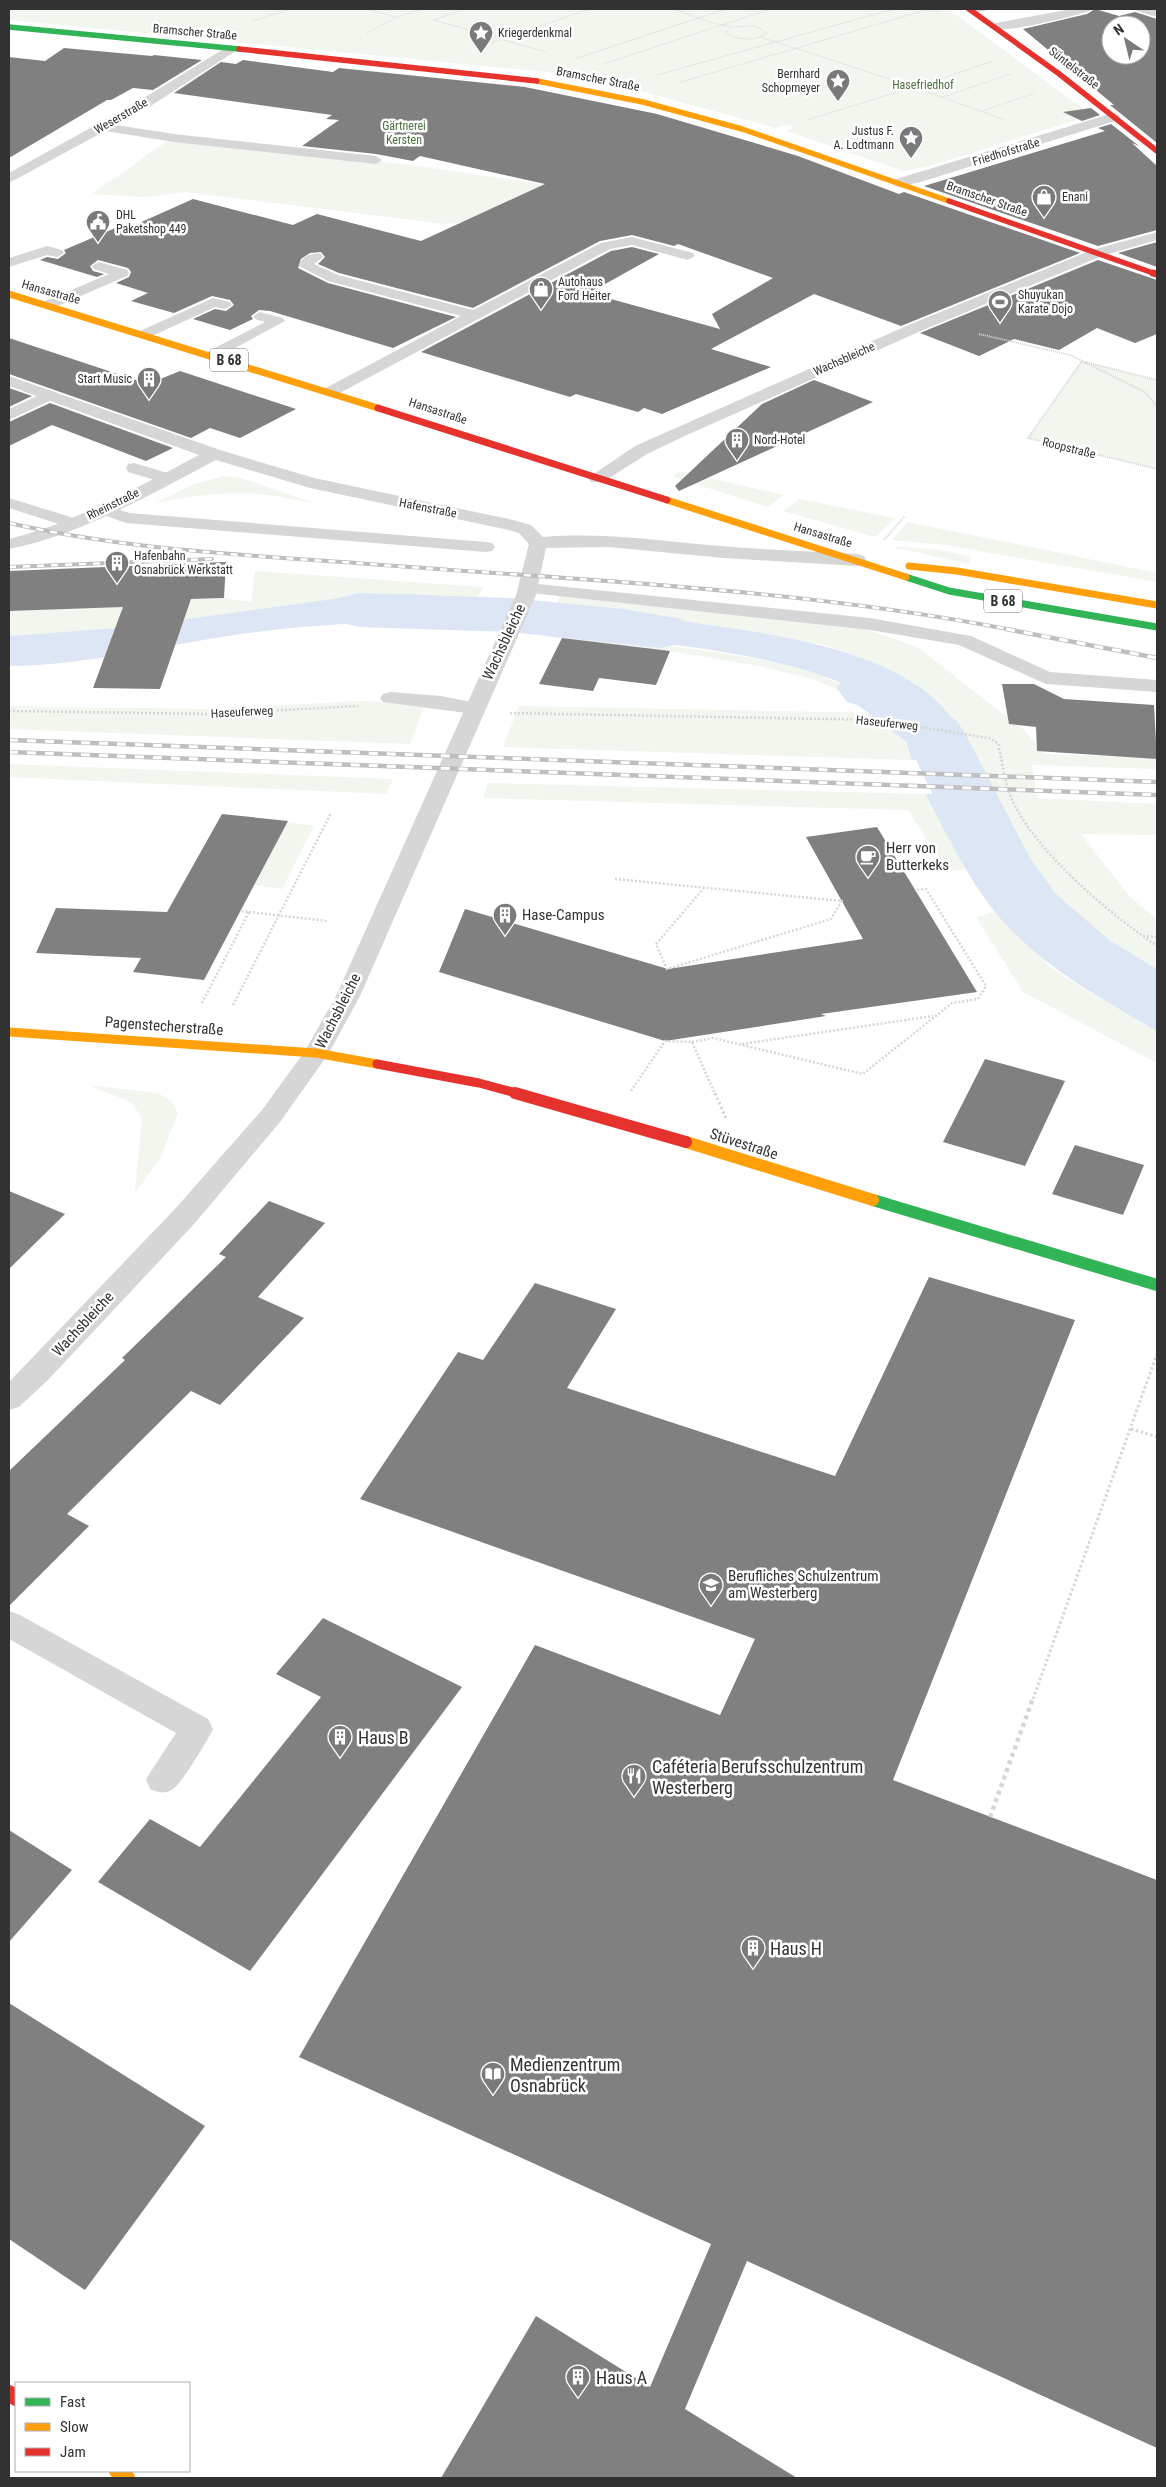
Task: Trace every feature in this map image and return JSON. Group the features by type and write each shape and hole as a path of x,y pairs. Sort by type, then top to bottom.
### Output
{"street":[{"name":"Süntelstraße","path":"974,9 1157,151"},
{"path":"996,26 1017,24 1087,9"},
{"path":"1140,9 1157,14"},
{"name":"Bramscher Straße","path":"9,27 230,48 563,85 685,112 766,137 1157,274"},
{"name":"Weserstraße","path":"9,179 103,127 230,48"},
{"name":"Friedhofstraße","path":"898,183 1113,117"},
{"name":"Wachsbleiche","path":"597,478 641,450 681,431 917,327 1097,253 1157,236"},
{"name":"Hansastraße","path":"9,294 330,392 949,591 1157,627"},
{"name":"Hafenstraße","path":"9,381 214,454 350,493 507,524 525,529 538,542"},
{"name":"Rheinstraße","path":"9,544 71,523 104,509 214,454"},
{"path":"538,542 568,539 603,540 724,552 857,560"},
{"name":"Wachsbleiche","path":"9,1399 38,1372 185,1216 271,1116 316,1053 348,996 474,708 508,636 527,592 538,542"},
{"name":"Hansastraße","path":"857,560 957,571 1157,605"},
{"name":"Pagenstecherstraße","path":"9,1032 316,1053"},
{"name":"Stüvestraße","path":"316,1053 479,1083 612,1119 1157,1285"}],"lane":[{"path":"103,127 174,138 376,160"},
{"path":"330,392 618,242 632,241 688,256"},
{"path":"9,263 47,250 57,253"},
{"path":"316,257 306,262 306,266 334,278 473,316"},
{"path":"48,305 122,273 99,266"},
{"path":"145,334 213,302 225,305"},
{"path":"212,355 278,321 260,316"},
{"path":"9,415 50,396"},
{"path":"134,468 166,478"},
{"path":"9,503 45,513 71,523"},
{"path":"104,509 126,518 486,547"},
{"path":"527,592 870,624 964,640 1046,678 1157,686"},
{"path":"390,698 441,702 474,708"},
{"path":"9,1624 197,1729 162,1779"}],"path":[{"path":"367,9 395,18"},
{"path":"465,9 434,20 549,52"},
{"path":"483,46 590,9"},
{"path":"674,9 731,27 759,27 767,33 761,37"},
{"path":"573,58 726,9"},
{"path":"598,65 771,9"},
{"path":"654,76 894,9"},
{"path":"678,84 926,10 937,10 941,14"},
{"path":"731,27 725,33 735,38 761,37 905,84 922,85 1000,59"},
{"path":"943,97 1016,72"},
{"path":"904,90 902,87 905,84"},
{"path":"922,85 926,88 922,90"},
{"path":"766,137 790,126 904,90 922,90 1009,121"},
{"path":"981,111 1041,91"},
{"path":"976,333 1070,355 1146,392 1157,406"},
{"path":"1082,361 1157,380"},
{"name":"Roopstraße","path":"1082,361 1028,438 1157,469"},
{"path":"891,543 882,542 905,516"},
{"name":"Haseuferweg","path":"9,710 211,714 362,705 390,698"},
{"name":"Haseuferweg","path":"507,713 877,720 989,738 998,743 1013,802 1052,855 1096,898 1157,946"},
{"path":"232,1005 280,916 331,813"},
{"path":"614,879 842,901 832,920 668,969 656,944 704,888"},
{"path":"612,1119 665,1041 692,1042 713,1038 863,1074 952,1003 978,998 986,986 926,889 915,890"},
{"path":"240,911 327,921"},
{"path":"202,1003 250,912"},
{"path":"1142,936 1157,938"},
{"path":"739,1044 936,1016"},
{"path":"692,1042 745,1160"},
{"path":"990,1817 1157,1354"},
{"path":"1130,1429 1157,1437"}],"green space":[{"name":"Hasefriedhof","path":"9,9 948,9 1092,115 930,166 903,171 786,131 794,128 789,126 776,128 633,89 557,73 9,20"},
{"path":"170,139 419,166 574,189 464,222 445,224 184,192 145,197 92,194"},
{"path":"1082,361 1157,380 1157,469 1028,438"},
{"path":"679,471 784,495 768,507 673,477"},
{"path":"224,476 241,478 317,504 273,496 239,493 197,496 155,503 194,484"},
{"path":"799,499 895,518 875,537 783,511"},
{"path":"908,522 1157,573 1157,582 945,545 892,540"},
{"path":"889,546 941,550 972,557 968,564"},
{"path":"255,571 483,587 478,598 411,594 340,598 129,627 9,636 9,611 162,605 163,600 224,598 251,602"},
{"path":"560,596 868,630 917,647 1023,729 1044,754 1157,758 1157,769 1032,765 1037,798 1157,804 1157,835 1081,834 1129,896 1157,919 1157,976 1098,938 1060,904 1027,863 986,796 967,750 901,731 912,760 503,747 519,706 884,713 879,708 813,679 759,666 670,651 543,636 545,631 724,653 782,664 821,675 868,697 892,713 903,677 865,659 825,645 745,630 557,603"},
{"path":"362,701 425,705 410,744 9,729 9,706 206,709"},
{"path":"9,764 393,779 386,794 9,777"},
{"path":"488,783 925,794 966,869 947,871 908,810 483,798"},
{"path":"287,822 314,826 282,889 254,885"},
{"path":"995,912 1052,968 1079,986 1157,1031 1157,1063 1023,992 976,917"},
{"path":"88,1085 158,1093 172,1102 178,1113 161,1157 135,1193 142,1118 131,1102"}],"shaded area":[{"path":"411,594 478,598 464,626 383,623 303,627 220,637 68,662 9,666 9,636 129,627 340,598"},
{"path":"557,603 767,634 838,650 872,662 903,677 930,695 952,718 973,763 912,760 901,728 890,712 859,691 820,675 775,662 726,652 545,631"},
{"path":"925,794 986,796 1029,865 1059,903 1093,934 1157,976 1157,1031 1071,979 1031,949 1012,931 995,912 975,884"}],"building":[{"path":"1095,9 1116,15 1101,15 1101,65 1151,65 1151,17 1157,19 1157,143 1110,105 1114,105 1023,29 1087,14"},
{"path":"1135,12 1144,15 1123,15"},
{"path":"64,48 202,60 153,90 133,88 111,100 107,100 9,158 9,57 45,61"},
{"path":"243,60 333,72 339,68 525,87 657,114 798,156 899,194 904,192 1080,253 901,326 814,294 711,349 771,367 662,414 644,408 638,412 576,394 570,397 421,352 611,251 632,247 659,254 589,293 720,329 712,314 773,278 678,244 674,246 632,235 600,241 473,308 339,273 318,264 325,257 321,252 310,253 301,259 298,268 328,283 456,317 393,348 270,311 259,310 251,316 253,319 230,330 193,319 215,309 226,311 234,305 230,300 212,296 174,313 131,301 148,293 116,283 129,277 131,272 128,268 98,260 90,266 93,271 104,274 97,277 40,260 47,257 58,259 66,253 64,250 120,226 128,228 193,199 293,225 317,214 421,241 545,184 420,156 413,161 376,154 302,146 339,120 326,119 332,115 174,93 221,62 236,64"},
{"path":"1091,108 1100,115 1082,121 1063,112"},
{"path":"1111,124 1139,146 1132,143 1157,166 1157,230 1098,246 924,186 1105,131 1098,128"},
{"path":"1157,242 1157,267 1118,253"},
{"path":"1098,260 1157,280 1157,334 1135,343 1097,328 1059,350 1014,339 979,356 920,333"},
{"path":"9,338 148,384 180,371 296,409 240,438 210,428 191,438 9,374"},
{"path":"814,380 873,402 679,491 675,486 762,404"},
{"path":"9,388 32,396 9,407"},
{"path":"50,403 173,448 146,461 52,425 9,446 9,422"},
{"path":"226,562 224,598 191,599 160,689 93,688 123,607 9,611 9,571"},
{"path":"562,638 670,651 656,685 599,678 593,691 539,684"},
{"path":"1002,684 1034,684 1064,699 1154,705 1157,759 1037,751 1036,727 1009,724"},
{"path":"222,814 288,821 204,980 133,972 141,958 36,953 56,908 167,912"},
{"name":"Hase-Campus","path":"877,827 977,992 821,1014 826,1016 665,1041 439,972 465,909 668,969 863,939 806,837"},
{"path":"985,1059 1065,1081 1025,1166 943,1142"},
{"path":"1075,1145 1144,1165 1123,1215 1052,1194"},
{"path":"9,1191 65,1214 9,1269"},
{"path":"269,1201 325,1223 258,1297 304,1318 220,1405 191,1391 67,1514 89,1526 9,1606 9,1471 125,1360 122,1358 226,1257 219,1254"},
{"name":"Haus H","path":"929,1277 1075,1320 893,1780 1157,1880 1157,2448 747,2261 685,2409 797,2478 441,2478 536,2316 650,2387 711,2244 299,2057 535,1645 720,1715 755,1639 360,1499 458,1352 483,1360 535,1283 616,1309 567,1388 835,1476"},
{"name":"Haus B","path":"323,1618 462,1687 250,1971 98,1882 150,1819 200,1847 321,1697 276,1674"},
{"path":"9,1830 72,1870 9,1942"},
{"path":"9,2003 205,2126 85,2290 9,2239"}],"waterway":[{"path":"359,610 435,611 510,615 661,631"},
{"path":"867,688 880,693 934,733 999,864 1032,909 1084,955 1157,1000"}],"railway":[{"path":"9,523 95,539 182,550 685,587 767,595 849,604 1012,630"},
{"path":"9,567 212,559"},
{"path":"1006,629 1157,658"},
{"path":"9,740 1157,782"},
{"path":"9,752 1157,795"}],"traffic: fast":[{"path":"9,27 239,49"},
{"path":"906,577 949,591 1157,627"},
{"path":"873,1200 1157,1285"}],"traffic: slow":[{"path":"537,81 643,102 742,129 949,201"},
{"path":"9,294 378,408"},
{"path":"667,500 906,577"},
{"path":"909,566 957,571 1157,605"},
{"path":"9,1032 316,1053 377,1064"},
{"path":"686,1142 873,1200"},
{"path":"118,2472 127,2478"}],"traffic: jam":[{"path":"969,9 1058,73 1157,151"},
{"path":"239,49 537,81"},
{"path":"949,201 1157,274"},
{"path":"378,408 667,500"},
{"path":"377,1064 479,1083 612,1119 686,1142"},
{"path":"9,2393 15,2397"}],"place":[{"name":"Kriegerdenkmal","path":"481,54"},
{"name":"Bernhard Schopmeyer","path":"838,102"},
{"name":"Justus F. A. Lodtmann","path":"911,159"},
{"name":"Enani","path":"1044,218"},
{"name":"DHL Paketshop 449","path":"98,243"},
{"name":"Autohaus Ford Heiter","path":"541,310"},
{"name":"Shuyukan Karate Dojo","path":"1000,323"},
{"name":"Start Music","path":"149,400"},
{"name":"Nord-Hotel","path":"737,461"},
{"name":"Hafenbahn Osnabrück Werkstatt","path":"117,584"},
{"name":"Herr von Butterkeks","path":"868,878"},
{"name":"Hase-Campus","path":"505,936"},
{"name":"Berufliches Schulzentrum am Westerberg","path":"711,1606"},
{"name":"Haus B","path":"340,1758"},
{"name":"Caféteria Berufsschulzentrum Westerberg","path":"634,1797"},
{"name":"Haus H","path":"753,1969"},
{"name":"Medienzentrum Osnabrück","path":"493,2095"},
{"name":"Haus A","path":"578,2398"}],"park label":[{"name":"Gärtnerei Kersten","path":"404,133"}]}
